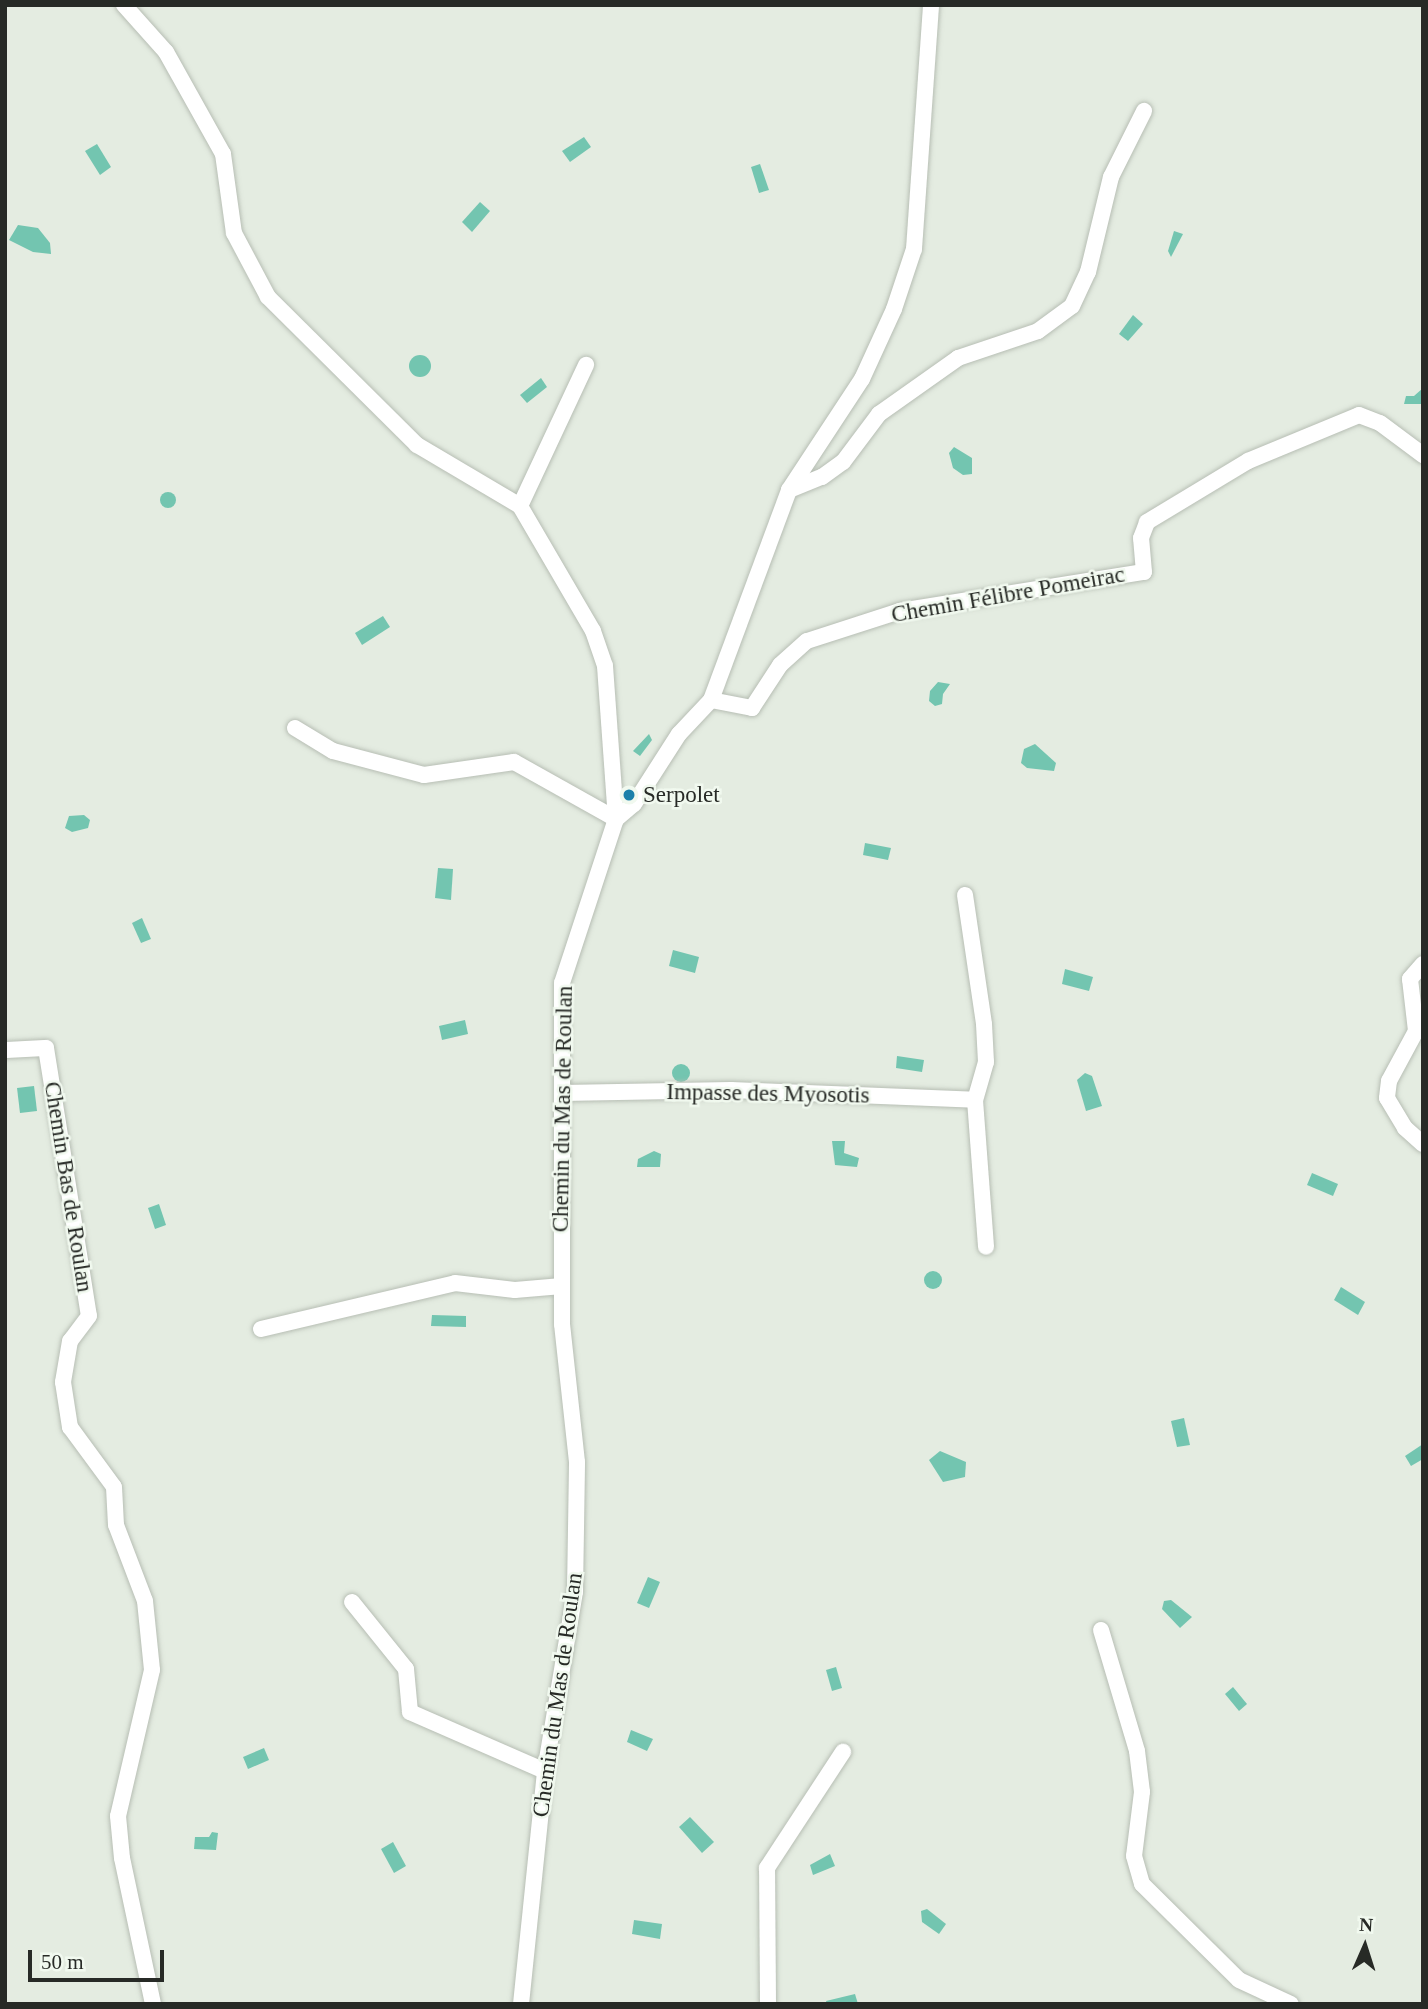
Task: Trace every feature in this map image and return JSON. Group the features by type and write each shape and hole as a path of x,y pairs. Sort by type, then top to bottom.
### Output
{"street":[{"path":"124,5 166,52 223,154 234,233 268,297 417,445 520,506 593,631 605,666 616,819"},
{"name":"Chemin du Mas de Roulan","path":"521,2004 545,1771 575,1592 577,1462 562,1286 562,983 616,819 634,804 679,734 711,700 789,490 862,379 894,309 914,249 931,5"},
{"path":"789,490 822,477 844,461 879,414 958,358 1038,331 1072,306 1087,272 1111,177 1144,111"},
{"path":"520,506 586,365"},
{"name":"Chemin Félibre Pomeirac","path":"711,700 752,708 780,665 807,641 855,624 979,596 1144,572 1141,538 1147,522 1248,461 1359,415 1380,423 1423,455"},
{"path":"295,728 333,751 424,775 514,762 616,819"},
{"path":"965,895 984,1024 986,1062 975,1100 986,1247"},
{"path":"1423,964 1410,979 1416,1031 1388,1081 1387,1098 1405,1128 1423,1144"},
{"name":"Chemin Bas de Roulan","path":"5,1050 46,1048 89,1316 70,1340 63,1382 70,1427 114,1486 116,1525 145,1601 152,1670 118,1816 122,1858 153,2004"},
{"name":"Impasse des Myosotis","path":"562,1093 731,1090 975,1100"},
{"path":"261,1329 454,1283 515,1290 562,1286"},
{"path":"352,1602 406,1669 410,1712 545,1771"},
{"path":"1101,1630 1137,1751 1142,1792 1134,1856 1142,1884 1239,1980 1291,2004"},
{"path":"768,2004 767,1868 843,1752"}],"shaded area":[{"path":"584,137 591,147 570,162 562,151"},
{"path":"97,144 111,167 100,175 85,151"},
{"path":"760,164 769,190 759,193 751,167"},
{"path":"480,202 490,211 472,232 462,222"},
{"path":"18,225 38,228 50,243 51,254 33,252 9,240"},
{"path":"1174,231 1183,234 1171,257 1168,251"},
{"path":"1133,315 1143,324 1128,341 1119,334"},
{"path":"420,355 428,358 431,366 428,374 420,377 412,374 409,366 412,358"},
{"path":"541,378 547,387 527,403 520,395"},
{"path":"1423,388 1421,404 1404,404 1406,396 1414,396"},
{"path":"954,447 972,458 972,474 963,475 953,468 949,453"},
{"path":"168,492 174,494 174,506 168,508 162,506 160,500 162,494"},
{"path":"383,616 390,627 362,645 355,633"},
{"path":"938,682 950,684 943,694 942,704 935,706 929,701 930,691"},
{"path":"649,734 652,740 640,756 633,751"},
{"path":"1035,744 1056,763 1054,771 1027,768 1021,763 1024,749"},
{"path":"84,815 90,820 88,828 72,832 65,828 69,816"},
{"path":"865,843 891,848 888,860 863,855"},
{"path":"438,868 453,869 451,900 435,898"},
{"path":"142,918 151,939 141,943 132,923"},
{"path":"673,950 699,957 695,973 669,966"},
{"path":"1065,969 1093,977 1089,991 1062,984"},
{"path":"465,1020 468,1034 442,1040 439,1026"},
{"path":"897,1056 924,1060 922,1072 896,1068"},
{"path":"681,1064 687,1067 690,1073 687,1079 681,1082 675,1079 672,1073 675,1067"},
{"path":"1085,1073 1092,1076 1102,1106 1086,1111 1077,1080"},
{"path":"34,1086 37,1111 20,1113 17,1088"},
{"path":"832,1141 845,1141 844,1153 859,1158 857,1167 835,1165"},
{"path":"654,1151 661,1154 660,1167 637,1167 638,1159"},
{"path":"1312,1173 1338,1184 1333,1196 1307,1185"},
{"path":"159,1204 166,1225 155,1229 148,1208"},
{"path":"933,1271 939,1274 942,1280 939,1286 933,1289 927,1286 924,1280 927,1274"},
{"path":"1341,1287 1365,1302 1358,1315 1334,1300"},
{"path":"432,1315 466,1316 466,1327 431,1326"},
{"path":"1184,1418 1190,1445 1177,1447 1171,1421"},
{"path":"1423,1444 1423,1459 1411,1466 1405,1456"},
{"path":"940,1451 966,1462 965,1477 943,1482 929,1460"},
{"path":"648,1577 660,1582 649,1608 637,1603"},
{"path":"1171,1600 1192,1617 1180,1628 1162,1609 1164,1601"},
{"path":"836,1667 842,1688 832,1691 826,1670"},
{"path":"1233,1687 1247,1704 1239,1711 1225,1694"},
{"path":"631,1730 653,1739 647,1751 627,1742"},
{"path":"264,1748 269,1760 248,1769 243,1757"},
{"path":"690,1817 714,1842 702,1853 679,1827"},
{"path":"212,1832 218,1833 216,1850 194,1849 195,1837 209,1837"},
{"path":"393,1842 406,1866 394,1873 381,1849"},
{"path":"830,1854 835,1866 813,1875 810,1865"},
{"path":"927,1909 946,1924 939,1934 922,1922 921,1911"},
{"path":"634,1920 662,1924 660,1939 632,1934"},
{"path":"855,1994 858,2004 827,2004 826,2001"}],"place":[{"name":"Serpolet","path":"629,795"}]}
